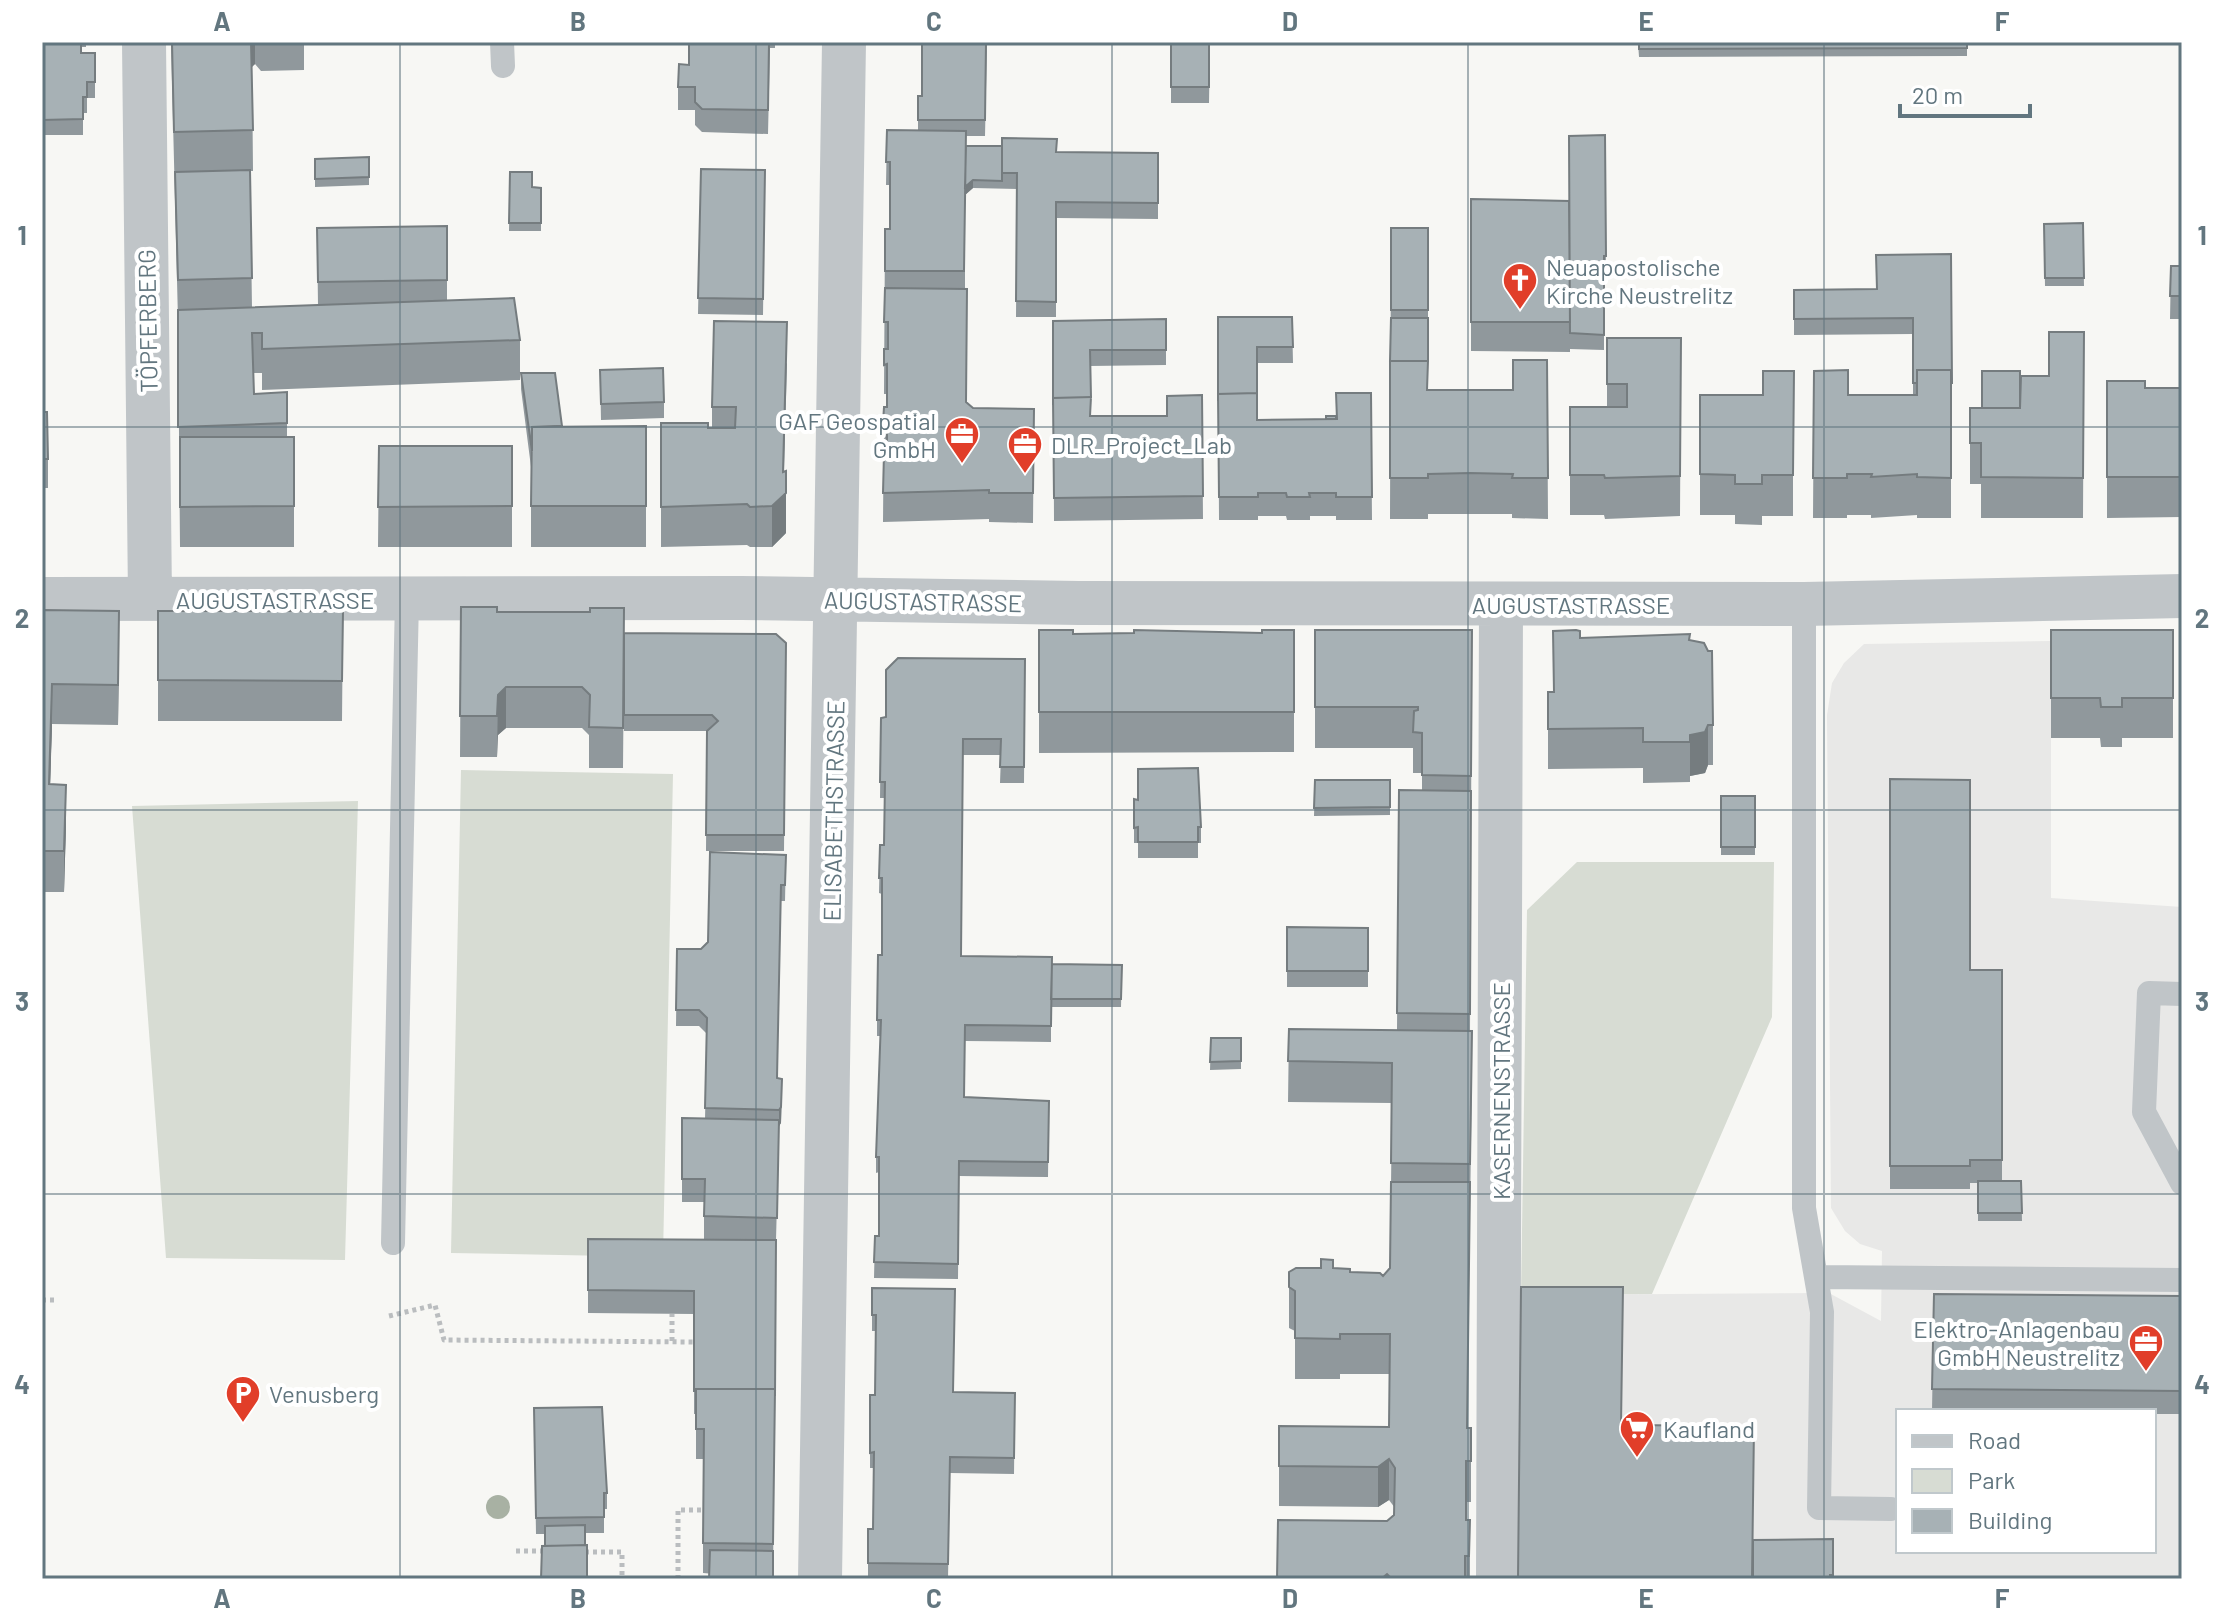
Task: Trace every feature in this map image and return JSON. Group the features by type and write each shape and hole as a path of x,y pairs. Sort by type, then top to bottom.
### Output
{"street":[{"name":"TÖPFERBERG","path":"144,42 150,599"},
{"name":"ELISABETHSTRASSE","path":"820,1579 844,42"},
{"name":"AUGUSTASTRASSE","path":"42,599 1804,604 2182,596"},
{"name":"KASERNENSTRASSE","path":"1498,1579 1501,604"}],"lane":[{"path":"393,1243 407,599"},
{"path":"1804,604 1804,1208 1822,1312 1819,1508 1891,1509"},
{"path":"2182,994 2149,993 2144,1112 2182,1183"},
{"path":"1816,1277 2182,1280"}],"path":[{"path":"42,1300 55,1300"},
{"path":"389,1316 435,1305 444,1340 694,1342"},
{"path":"672,1314 672,1341"},
{"path":"678,1579 678,1510 703,1510"},
{"path":"516,1551 545,1551"},
{"path":"585,1552 622,1552 622,1579"}],"shaded area":[{"path":"2051,641 2051,898 2182,907 2182,1579 1518,1579 1521,1295 1829,1293 1881,1321 1882,1251 1860,1244 1845,1231 1831,1208 1827,715 1832,683 1844,663 1864,644"}],"green space":[{"path":"461,770 673,774 663,1257 451,1253"},
{"path":"358,801 345,1260 166,1258 132,806"},
{"path":"1577,862 1774,862 1772,1017 1652,1294 1521,1295 1527,910"}],"building":[{"path":"42,42 81,42 81,53 95,53 95,82 87,82 83,119 42,120"},
{"path":"172,42 251,42 253,130 174,132"},
{"path":"689,42 769,42 768,110 702,109 695,102 695,87 678,87 679,64 689,65"},
{"path":"922,42 986,42 985,120 918,120 918,96 922,96"},
{"path":"1171,42 1209,42 1209,87 1171,87"},
{"path":"1639,42 1967,42 1967,48 1639,49"},
{"path":"887,130 966,131 964,271 885,271 885,229 890,229"},
{"path":"1605,135 1604,335 1570,333 1569,136"},
{"path":"1002,138 1057,139 1056,152 1158,153 1158,203 1056,202 1056,302 1016,301 1017,173 1002,173"},
{"path":"966,146 1002,146 1002,181 973,180 965,187"},
{"path":"369,157 369,177 315,179 315,159"},
{"path":"701,169 765,170 763,299 698,298"},
{"path":"250,170 252,278 178,280 175,172"},
{"path":"510,172 532,172 532,187 541,188 541,223 509,223"},
{"name":"Neuapostolische Kirche Neustrelitz","path":"1471,199 1569,201 1570,322 1471,322"},
{"path":"2083,223 2084,278 2045,278 2044,224"},
{"path":"447,226 447,280 318,282 317,228"},
{"path":"1391,228 1428,228 1428,310 1391,310"},
{"path":"1951,254 1952,383 1951,370 1917,370 1917,383 1913,383 1913,318 1794,319 1794,290 1877,289 1876,255"},
{"path":"2171,266 2182,266 2182,296 2170,296"},
{"path":"885,288 967,289 966,402 973,408 1034,409 1033,493 989,493 989,490 883,493 884,453 887,453 887,422 883,423 884,407 887,407 884,349 888,349 888,322 884,322"},
{"path":"514,298 520,340 262,349 262,333 252,333 254,394 287,392 287,423 178,427 178,310"},
{"path":"1218,317 1292,317 1293,347 1257,347 1257,393 1218,394"},
{"path":"1391,318 1428,318 1428,361 1390,361"},
{"path":"1166,319 1166,350 1090,350 1091,397 1053,398 1053,321"},
{"path":"714,321 787,322 783,472 786,471 786,493 772,506 661,507 661,423 708,423 708,428 735,428 736,407 712,407"},
{"path":"2049,332 2084,332 2083,478 1981,477 1981,443 1970,443 1970,408 2020,408 2021,376 2049,376"},
{"path":"1607,338 1681,338 1680,476 1605,478 1604,475 1570,475 1570,407 1627,407 1627,384 1607,384"},
{"path":"1513,360 1547,360 1548,478 1470,473 1390,478 1390,361 1428,361 1427,390 1513,390"},
{"path":"663,368 664,402 601,404 600,370"},
{"path":"1848,370 1848,395 1917,395 1917,370 1951,370 1951,478 1917,477 1917,474 1871,477 1872,474 1847,474 1847,478 1813,478 1814,371"},
{"path":"1763,371 1794,371 1793,475 1762,475 1762,484 1735,484 1735,475 1700,474 1700,395 1763,395"},
{"path":"1982,371 2020,371 2020,408 1982,408"},
{"path":"521,373 555,373 562,426 532,427 532,451"},
{"path":"2107,381 2145,381 2145,388 2182,388 2182,477 2107,477"},
{"path":"1257,393 1257,420 1337,419 1336,393 1371,393 1372,497 1309,493 1310,497 1287,497 1286,493 1258,493 1258,497 1219,497 1218,394"},
{"path":"1202,395 1203,496 1054,498 1053,398 1091,397 1090,416 1167,416 1167,396"},
{"path":"42,412 47,412 48,459 42,459"},
{"path":"646,426 646,506 531,506 532,427"},
{"path":"180,437 294,437 294,506 180,507"},
{"path":"379,446 512,446 512,506 378,507"},
{"path":"461,607 497,607 497,612 590,612 590,608 624,608 623,728 589,727 590,695 582,687 506,687 498,695 497,716 460,716"},
{"path":"42,610 119,611 118,685 52,684 49,784 66,785 64,851 42,851"},
{"path":"158,611 343,611 342,681 158,680"},
{"path":"1039,630 1073,630 1073,634 1134,633 1134,630 1262,633 1262,630 1294,630 1294,712 1039,712"},
{"path":"1315,630 1472,630 1471,776 1422,775 1422,733 1413,732 1414,711 1418,707 1315,707"},
{"path":"2051,630 2173,630 2173,698 2122,698 2122,707 2101,707 2100,698 2051,698"},
{"path":"1553,631 1580,631 1580,638 1690,634 1689,640 1704,643 1708,651 1712,651 1713,725 1708,725 1705,732 1690,735 1690,742 1643,742 1643,728 1548,729 1548,692 1554,692"},
{"path":"624,633 776,634 786,643 784,835 706,835 707,731 718,721 712,715 624,715"},
{"path":"898,658 1025,659 1024,767 1000,767 1001,739 963,739 961,956 1052,957 1051,1026 965,1025 964,1097 1049,1101 1048,1162 959,1161 958,1264 874,1262 875,1236 879,1236 879,1157 876,1157 881,1020 877,1020 878,955 882,955 880,845 884,845 885,782 880,782 881,718 886,717 886,670"},
{"path":"1198,768 1201,827 1198,827 1198,842 1138,842 1138,827 1134,828 1134,799 1138,800 1138,769"},
{"path":"1890,779 1970,780 1970,970 2002,970 2002,1160 1970,1160 1970,1166 1890,1166"},
{"path":"1315,780 1390,780 1390,807 1314,808"},
{"path":"1399,790 1471,791 1470,1014 1397,1013"},
{"path":"1721,796 1755,796 1755,847 1721,847"},
{"path":"710,852 786,855 785,885 781,885 777,1078 782,1079 779,1110 705,1108 707,1018 699,1010 676,1010 677,949 701,949 708,942"},
{"path":"1287,927 1368,928 1368,971 1287,971"},
{"path":"1052,964 1122,965 1121,999 1051,999"},
{"path":"1289,1029 1472,1031 1470,1164 1391,1163 1392,1063 1288,1061"},
{"path":"1211,1038 1241,1038 1241,1061 1210,1062"},
{"path":"682,1118 779,1120 777,1218 704,1216 705,1179 682,1179"},
{"path":"1978,1181 2021,1181 2022,1213 1978,1213"},
{"path":"1391,1182 1470,1182 1467,1428 1471,1428 1471,1461 1466,1461 1466,1520 1470,1520 1465,1579 1392,1579 1387,1574 1381,1579 1277,1579 1278,1520 1387,1521 1394,1515 1395,1468 1389,1459 1378,1467 1279,1466 1279,1426 1389,1427 1390,1334 1340,1334 1340,1339 1295,1338 1295,1291 1289,1287 1289,1272 1296,1268 1321,1268 1321,1259 1333,1260 1333,1268 1380,1273 1383,1276 1390,1268"},
{"path":"588,1239 776,1240 775,1396 775,1389 694,1391 694,1291 588,1290"},
{"name":"Kaufland","path":"1521,1287 1623,1287 1621,1425 1754,1426 1752,1579 1518,1579"},
{"path":"872,1288 955,1289 953,1392 1015,1393 1014,1458 950,1457 948,1564 868,1563 868,1529 873,1529 874,1452 870,1453 870,1395 875,1395 876,1315 872,1315"},
{"path":"1934,1294 2182,1296 2182,1391 1932,1389"},
{"path":"696,1389 775,1389 773,1544 703,1543 704,1429 696,1429"},
{"path":"602,1407 607,1493 604,1493 604,1517 536,1518 534,1408"},
{"path":"585,1525 585,1545 545,1546 545,1526"},
{"path":"1833,1539 1833,1575 1830,1579 1753,1579 1753,1540"},
{"path":"587,1545 587,1579 541,1579 542,1546"},
{"path":"710,1550 773,1551 773,1579 709,1579"}],"place":[{"name":"Neuapostolische Kirche Neustrelitz","path":"1520,311"},
{"name":"GAF Geospatial GmbH","path":"962,465"},
{"name":"DLR_Project_Lab","path":"1025,475"},
{"name":"Elektro-Anlagenbau GmbH Neustrelitz","path":"2146,1373"},
{"name":"Venusberg","path":"243,1424"},
{"name":"Kaufland","path":"1637,1459"}]}
